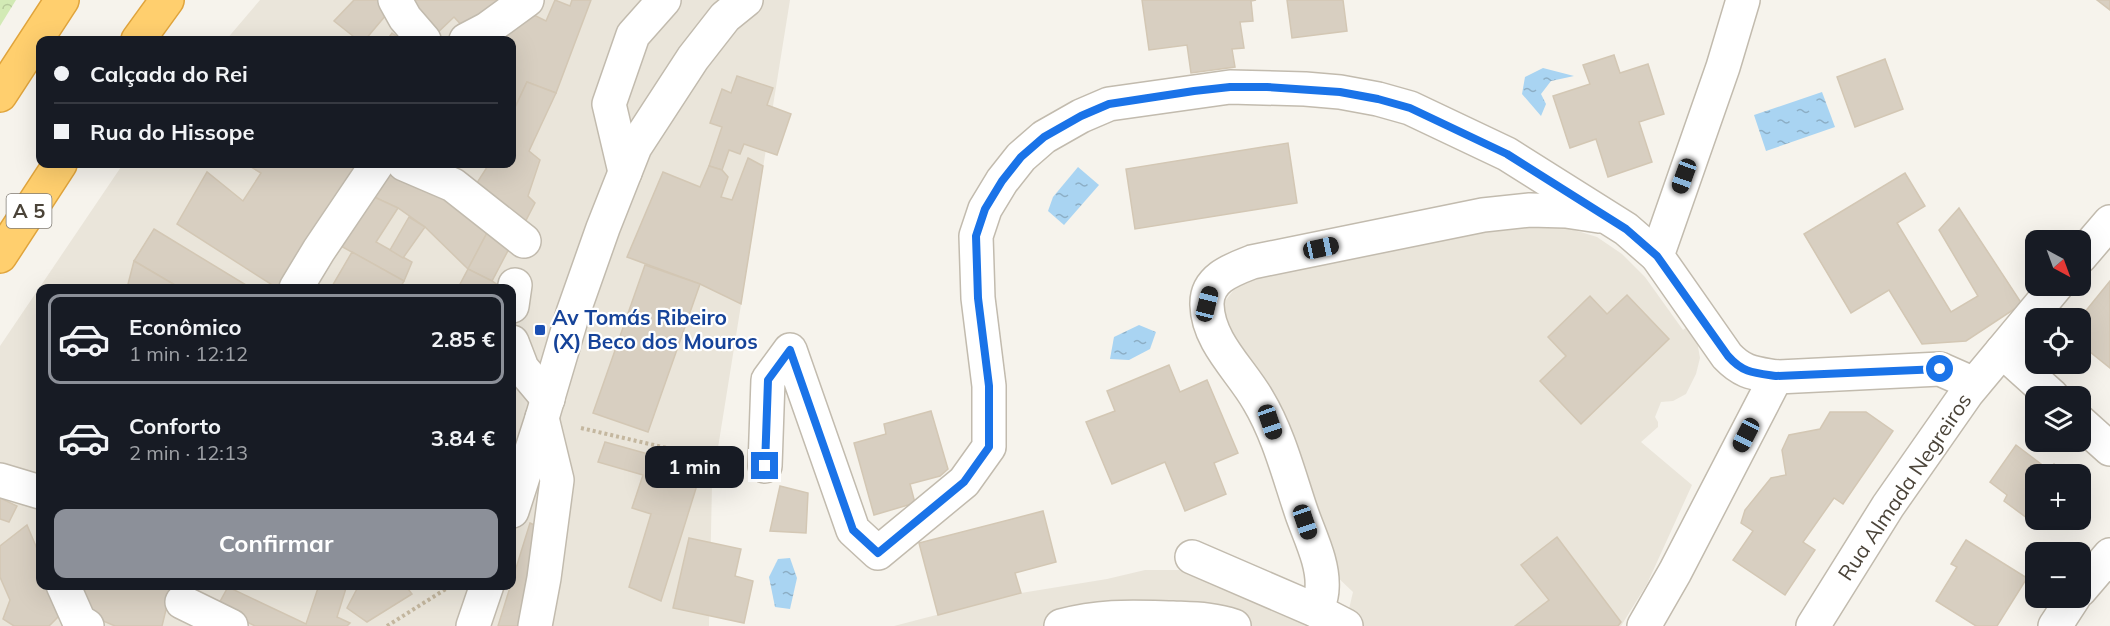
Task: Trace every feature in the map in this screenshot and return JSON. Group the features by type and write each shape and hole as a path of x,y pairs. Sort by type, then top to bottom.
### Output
{"highway":[{"path":"39,36 62,0"},
{"path":"141,36 166,0"},
{"path":"0,95 36,40"},
{"name":"A 5","path":"0,256 57,168"}],"street":[{"path":"395,0 405,18 421,36"},
{"path":"474,36 528,0"},
{"path":"625,172 609,104 633,35 664,0"},
{"path":"516,499 573,313 635,147 693,58 725,17 746,0"},
{"path":"1657,256 1723,67 1743,0"},
{"path":"765,466 768,380 790,350 853,530 878,553 964,482 989,447 989,386 978,298 976,236 985,209 1002,181 1021,157 1044,137 1081,116 1109,104 1230,87 1305,89 1378,99 1410,108 1507,154 1626,229 1657,256 1728,356 1738,367 1755,374 1776,376 1940,369 1974,384"},
{"path":"298,284 375,168"},
{"path":"413,168 453,185 524,241"},
{"path":"1317,611 1322,588 1319,562 1270,422 1209,324 1207,304 1211,285 1228,271 1252,262 1483,215 1530,210 1566,211 1606,216"},
{"path":"2091,245 2110,222"},
{"name":"Rua Almada Negreiros","path":"1813,626 1888,506 1974,384 2048,296"},
{"path":"2002,351 2041,386"},
{"path":"516,352 522,368 545,408 557,480 535,626"},
{"path":"1644,626 1675,572 1776,376"},
{"path":"2091,432 2110,449"},
{"path":"0,480 36,491"},
{"path":"2091,577 2110,555"},
{"path":"1192,557 1317,611 1346,626"},
{"path":"65,590 80,624"},
{"path":"473,626 485,590"},
{"path":"180,604 231,626"},
{"path":"2055,626 2067,608"},
{"path":"1061,626 1089,619 1123,616 1216,620 1234,626"}],"path":[{"path":"545,408 746,467 765,466"},
{"path":"387,626 444,590"}],"shaded area":[{"path":"260,0 790,0 712,485 709,626 0,626 0,346 36,293 36,590 516,590 516,284 42,284 120,168 516,168 516,36 229,36"},
{"path":"1548,222 1597,237 1622,254 1645,277 1683,330 1687,327 1696,335 1700,358 1696,374 1686,394 1673,401 1661,402 1655,417 1658,427 1641,442 1692,485 1647,584 1621,626 1342,626 1353,592 1333,573 1221,315 1226,300 1239,283 1259,271 1403,243"},
{"path":"1145,570 1200,570 1314,626 894,626 1021,593 1107,579"}],"green space":[{"path":"0,0 16,0 0,26"}],"water":[{"path":"1543,68 1574,76 1551,81 1541,94 1546,104 1541,116 1522,94 1525,77"},
{"path":"1822,92 1835,127 1766,151 1754,115"},
{"path":"1078,167 1099,185 1064,225 1048,211 1053,197"},
{"path":"1139,325 1156,332 1150,349 1129,360 1110,359 1114,337"},
{"path":"790,558 797,578 790,609 775,607 769,577 778,559"}],"building":[{"path":"354,0 384,0 386,15 368,36 353,36 334,21"},
{"path":"409,0 501,0 465,29 454,17 434,36"},
{"path":"555,0 570,6 572,0 591,0 556,93 527,82 516,105 516,36 494,36 530,13 546,21"},
{"path":"1142,0 1256,0 1251,1 1253,21 1240,22 1244,48 1232,49 1235,67 1191,73 1187,45 1149,50"},
{"path":"1287,0 1343,0 1347,31 1292,38"},
{"path":"2097,0 2110,0 2110,10"},
{"path":"1614,55 1620,73 1648,64 1664,114 1639,122 1652,162 1608,177 1596,139 1570,148 1553,96 1590,84 1583,65"},
{"path":"1885,59 1903,109 1855,127 1837,77"},
{"path":"737,76 773,88 767,105 791,114 777,155 744,144 740,154 729,150 722,170 709,166 722,127 710,123 722,89 731,93"},
{"path":"527,82 556,93 529,151 540,160 528,196 535,203 522,228 473,189 486,168 516,168 516,105"},
{"path":"1288,143 1297,203 1135,229 1126,169"},
{"path":"748,158 763,166 741,304 700,284 627,257 663,172 700,187 709,166 722,170 728,177 721,197 732,200"},
{"path":"253,168 360,168 284,284 271,284 177,224 207,172 243,201 261,173"},
{"path":"388,168 451,196 488,231 468,269 425,227 398,208 372,196"},
{"path":"1905,173 1925,206 1897,223 1951,312 1978,296 1939,230 1959,208 2022,304 1966,341 1922,344 1889,290 1851,313 1804,234"},
{"path":"372,196 398,208 376,242 412,262 404,281 339,245"},
{"path":"409,217 425,227 403,258 390,250"},
{"path":"154,229 244,284 173,284 134,261"},
{"path":"488,231 512,243 492,281 468,269"},
{"path":"352,252 404,281 402,284 333,284"},
{"path":"134,261 173,284 128,284"},
{"path":"645,265 700,284 648,432 593,413"},
{"path":"468,269 496,284 460,284"},
{"path":"2110,281 2110,368 2091,353 2091,308 2088,308"},
{"path":"1627,295 1669,339 1581,424 1540,381 1566,356 1548,337 1590,296 1607,314"},
{"path":"1169,365 1180,392 1207,380 1238,453 1214,463 1226,494 1185,511 1165,462 1112,484 1086,422 1115,411 1107,391"},
{"path":"931,411 948,469 940,476 910,484 915,503 874,515 854,443 886,434 884,424"},
{"path":"1830,412 1866,412 1893,431 1843,504 1834,498 1803,542 1815,550 1785,595 1733,560 1753,531 1741,523 1745,510 1771,478 1786,475 1782,450 1789,435 1820,429"},
{"path":"605,442 702,469 661,601 629,587 651,514 632,508 643,475 598,462"},
{"path":"2016,445 2041,464 2025,464 2025,517 2004,501 2007,495 1990,482"},
{"path":"780,486 808,493 806,533 770,531"},
{"path":"0,498 17,506 9,522 0,519"},
{"path":"1043,511 1056,562 1015,573 1021,593 938,615 919,543"},
{"path":"530,523 543,529 523,626 498,626 509,590 516,590 516,568"},
{"path":"27,525 36,546 36,590 55,590 64,611 49,626 14,626 3,619 10,600 0,577 0,546"},
{"path":"1557,537 1621,622 1618,626 1515,626 1549,600 1521,565"},
{"path":"689,538 741,549 735,576 753,581 744,623 673,608"},
{"path":"1966,540 2025,577 2025,581 1997,626 1976,626 1936,601 1957,567 1951,564"},
{"path":"84,590 171,590 162,626 115,626 89,615"},
{"path":"226,590 234,590 306,624 317,590 345,590 337,617 350,623 347,626 255,626 217,607"},
{"path":"356,590 409,590 412,594 367,622 347,608"}],"place":[{"name":"Av Tomás Ribeiro (X) Beco dos Mouros","path":"540,330"}],"route":[{"path":"765,466 768,380 790,350 853,530 878,553 964,482 989,447 989,386 978,298 976,236 985,209 1002,181 1021,157 1044,137 1081,116 1109,104 1230,87 1305,89 1378,99 1410,108 1507,154 1626,229 1657,256 1728,356 1738,367 1755,374 1776,376 1940,369"}]}
